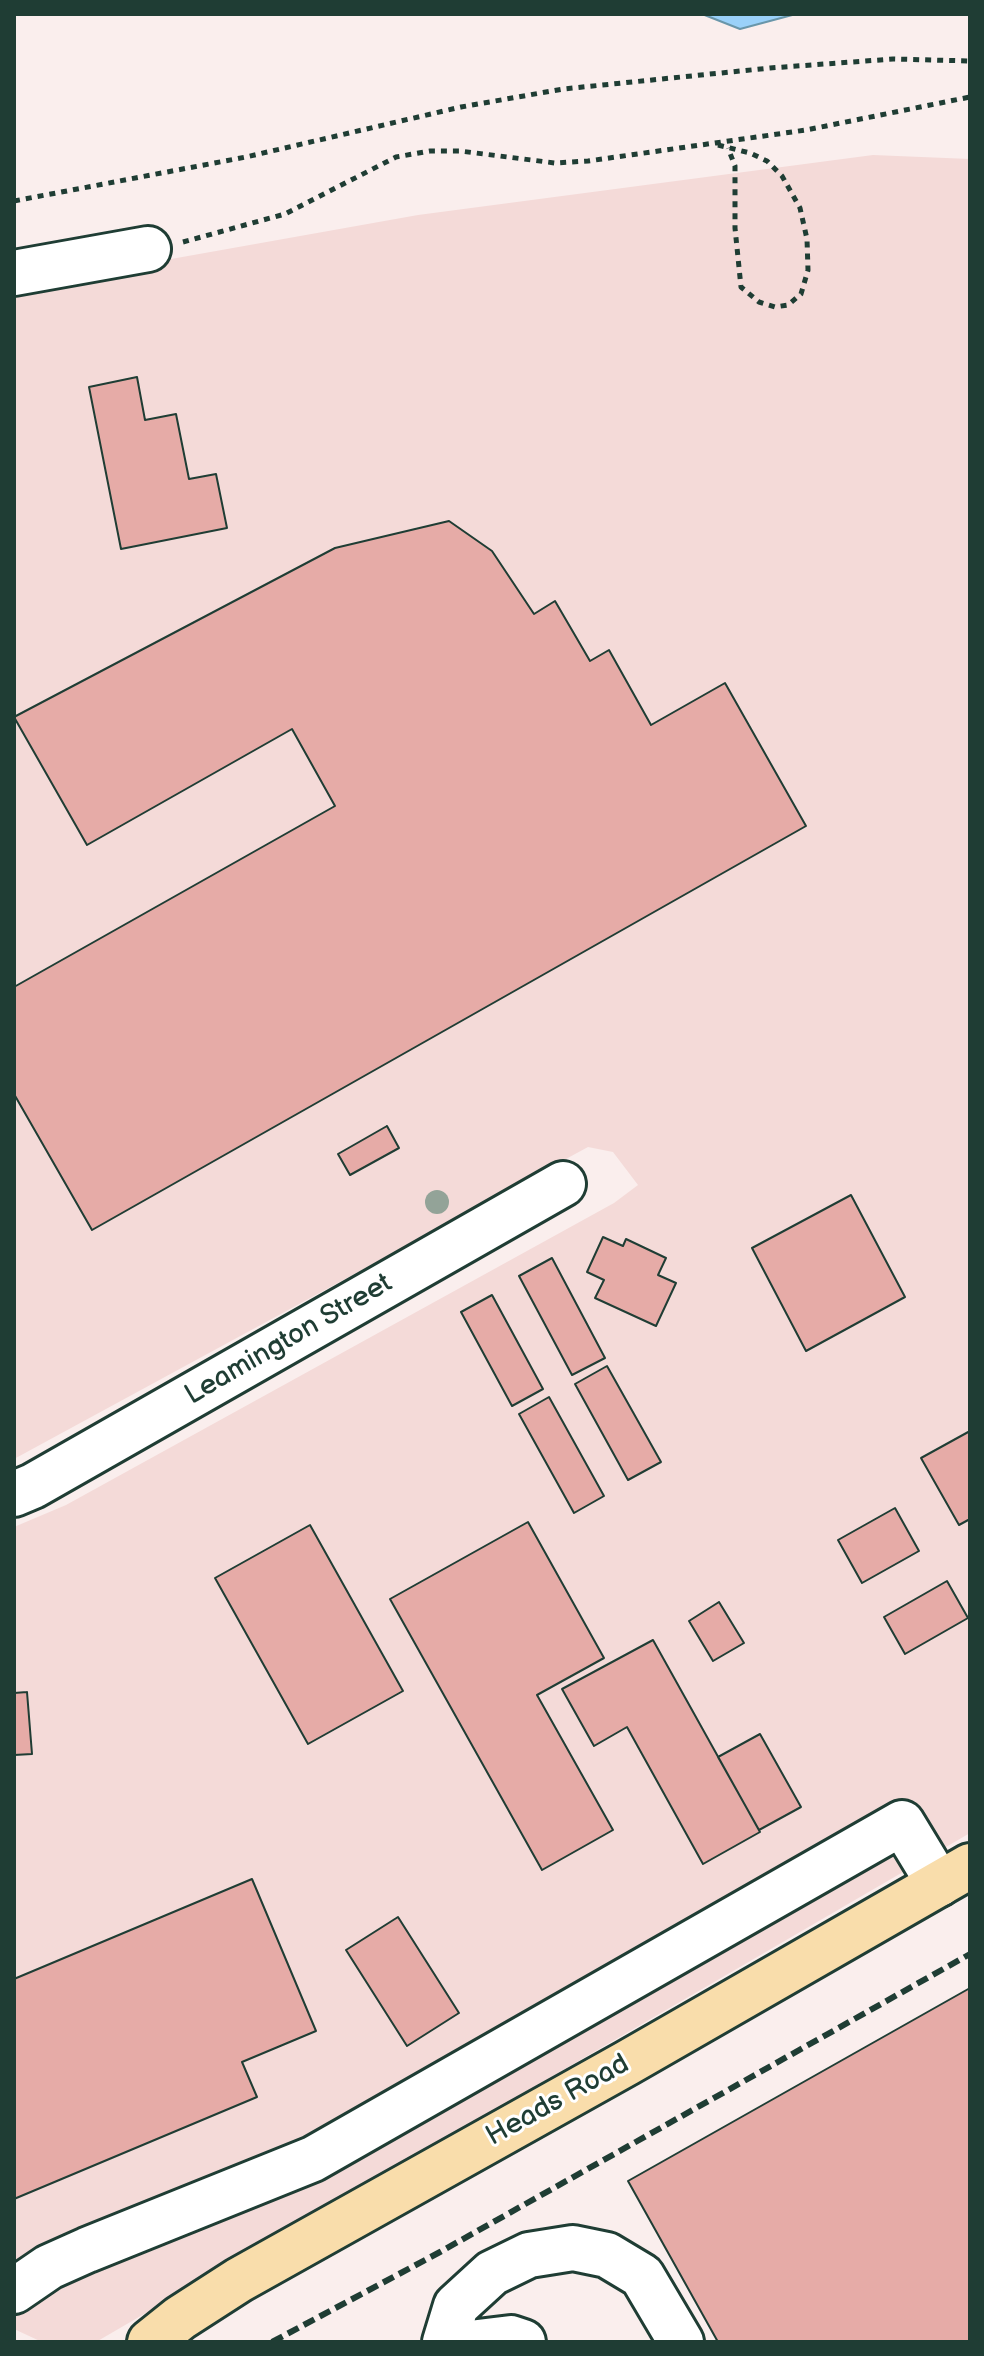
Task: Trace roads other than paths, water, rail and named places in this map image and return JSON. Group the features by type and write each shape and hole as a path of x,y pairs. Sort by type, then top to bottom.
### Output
{"main road":[{"name":"Heads Road","path":"150,2342 180,2318 239,2280 627,2063 954,1875"}],"street":[{"path":"14,273 148,249"},
{"name":"Leamington Street","path":"14,1494 563,1184"},
{"path":"14,2291 49,2267 87,2250 313,2159 902,1823 954,1875"},
{"path":"445,2342 456,2306 492,2273 529,2255 573,2248 607,2255 642,2276 681,2342"},
{"path":"478,2342 511,2338 523,2342"}],"water":[{"path":"702,14 796,14 740,29"}],"railway":[{"path":"272,2342 440,2252 970,1954"}]}
